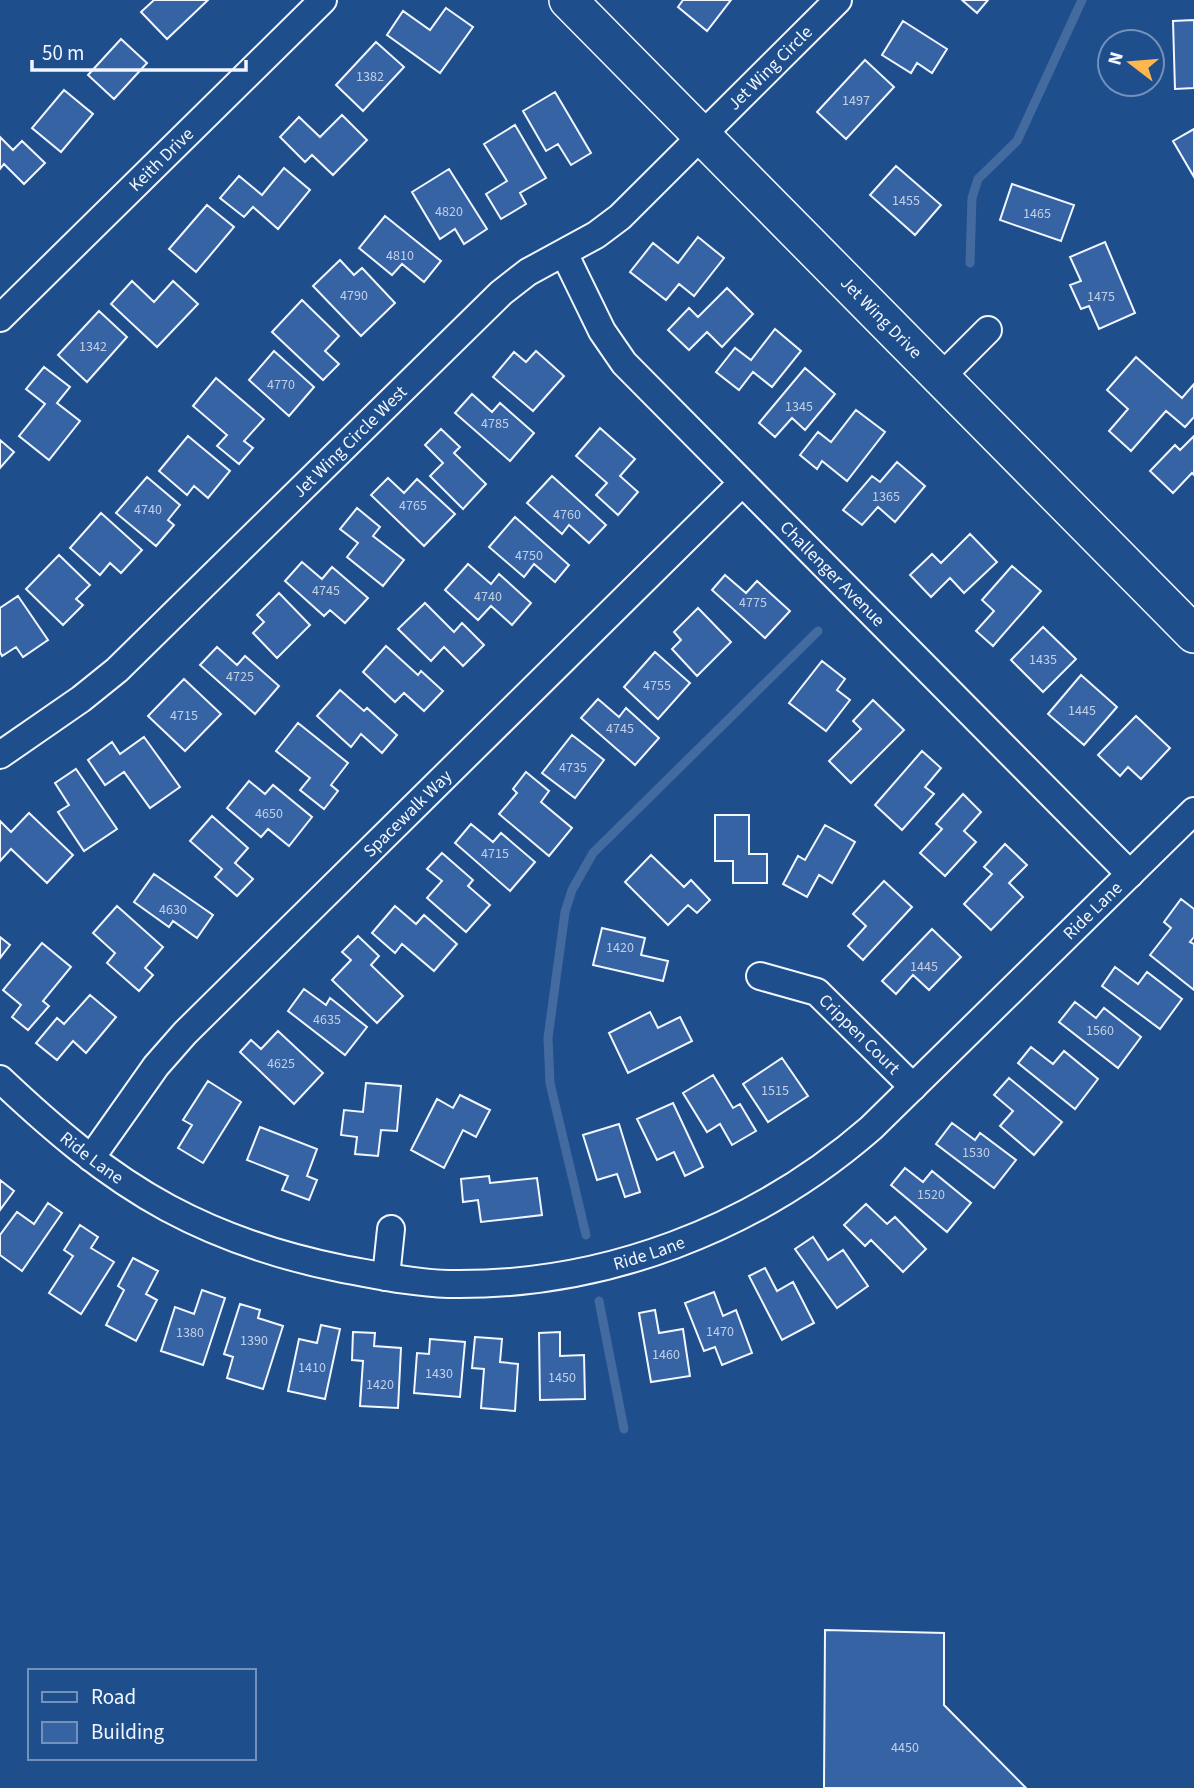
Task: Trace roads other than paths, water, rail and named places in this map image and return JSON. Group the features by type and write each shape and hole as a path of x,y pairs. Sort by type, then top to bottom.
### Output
{"main road":[{"name":"Jet Wing Drive","path":"568,0 1194,634"}],"street":[{"name":"Keith Drive","path":"2,314 323,0"},
{"name":"Jet Wing Circle","path":"703,135 838,0"},
{"name":"Jet Wing Circle West","path":"0,755 117,670 501,293 528,272 596,235 620,217 703,135"},
{"name":"Challenger Avenue","path":"564,253 603,331 624,363 1129,874"},
{"path":"940,378 988,330"},
{"name":"Spacewalk Way","path":"91,1158 156,1066 186,1033 742,483"},
{"name":"Ride Lane","path":"0,1079 49,1126 91,1158 169,1208 211,1228 307,1261 386,1277 445,1284 500,1283 605,1268 731,1222 838,1157 1194,811"},
{"name":"Crippen Court","path":"760,976 817,992 913,1087"},
{"path":"386,1277 391,1229"}],"waterway":[{"path":"970,263 972,198 978,179 1017,141 1082,0"},
{"path":"586,1235 550,1083 548,1038 565,912 572,890 593,853 818,631"},
{"path":"599,1301 624,1429"}]}
